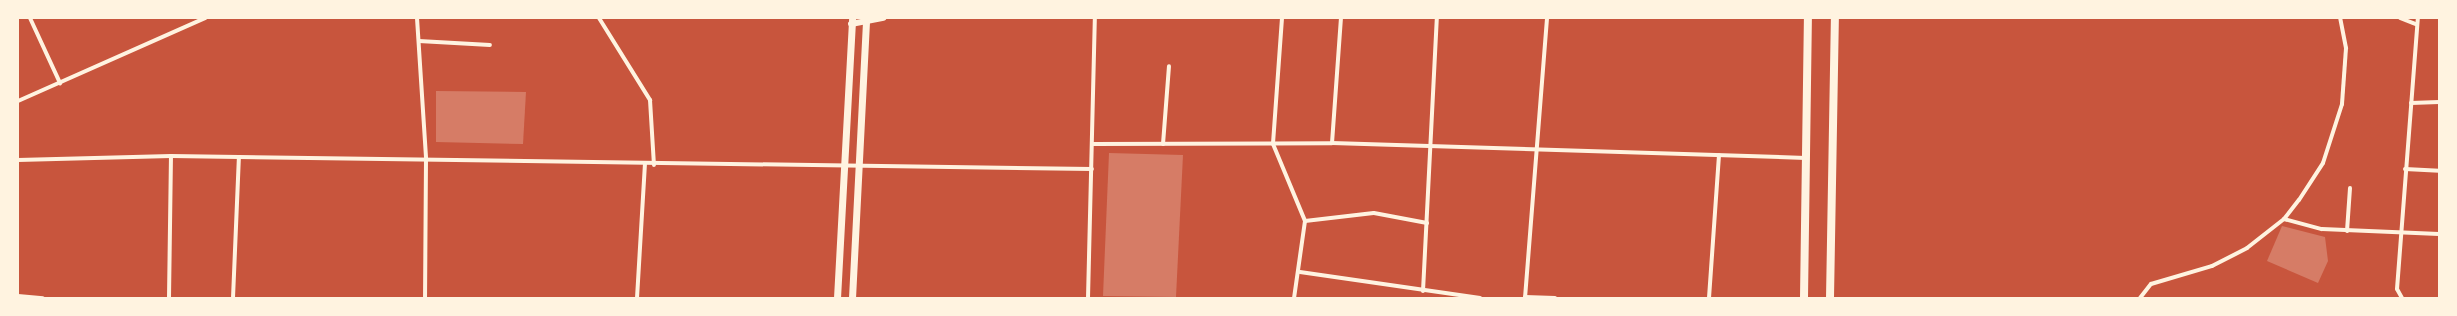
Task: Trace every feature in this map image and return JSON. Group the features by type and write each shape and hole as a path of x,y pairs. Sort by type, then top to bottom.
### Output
{"main road":[{"path":"1804,298 1808,158 1808,18"},
{"path":"1830,298 1834,18"},
{"path":"837,298 852,21"},
{"path":"852,298 866,21"},
{"path":"850,58 863,58"}],"street":[{"path":"30,18 60,83"},
{"path":"18,102 197,20 205,18"},
{"path":"417,18 426,159 425,298"},
{"path":"599,18 650,100 654,165"},
{"path":"852,21 866,21 883,18"},
{"path":"1088,298 1095,18"},
{"path":"1282,18 1273,144 1305,221 1300,272 1294,298"},
{"path":"1332,143 1341,18"},
{"path":"1424,290 1437,18"},
{"path":"1547,18 1539,150 1525,298 1555,298"},
{"path":"2140,298 2151,284 2230,257 2284,218 2323,163 2337,124 2346,62 2340,18"},
{"path":"2400,18 2416,24"},
{"path":"2402,298 2396,289 2416,24 2418,18"},
{"path":"419,41 490,45"},
{"path":"1163,144 1169,66"},
{"path":"2411,103 2439,102"},
{"path":"1093,144 1332,143 1808,158"},
{"path":"1709,298 1719,155"},
{"path":"18,160 171,156 426,159 654,165 859,165 1092,169"},
{"path":"169,298 171,156"},
{"path":"233,298 239,157"},
{"path":"637,298 645,164"},
{"path":"2405,169 2439,171"},
{"path":"2346,231 2350,188"},
{"path":"1305,221 1374,213 1427,223"},
{"path":"2284,218 2312,228 2346,231 2439,234"},
{"path":"1300,272 1480,298"},
{"path":"18,296 43,298"}],"building":[{"path":"436,91 526,92 523,144 436,142"},
{"path":"1109,153 1183,155 1176,297 1103,296"},
{"path":"2282,226 2325,237 2328,261 2318,283 2267,261"}]}
